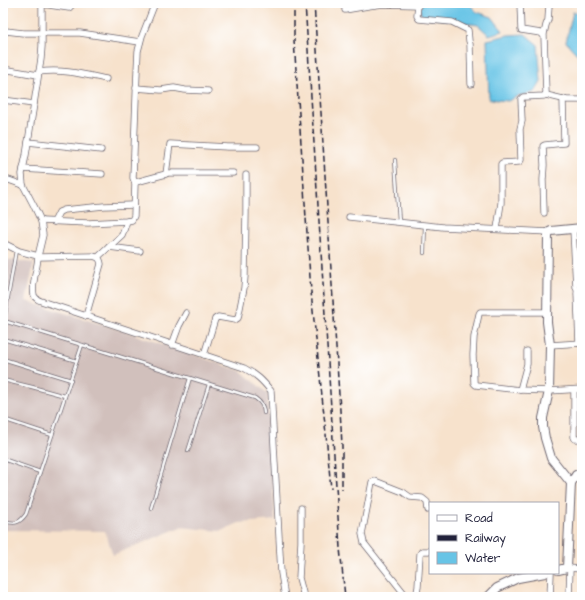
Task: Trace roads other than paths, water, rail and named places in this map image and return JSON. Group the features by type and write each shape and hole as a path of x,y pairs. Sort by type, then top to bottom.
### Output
{"street":[{"path":"72,3 71,7 69,8 42,3 42,33 39,73 22,174 23,185 41,221 43,235 33,287 34,296 36,299 41,301 244,368 262,380 270,391 281,573 284,597"},
{"path":"41,221 88,223 127,221 133,219 137,62 140,42 156,3"},
{"path":"520,3 520,30 544,34"},
{"path":"345,10 384,4 418,4 417,16 419,19 454,22 468,30 470,44 471,84"},
{"path":"546,95 544,34 548,20 549,6"},
{"path":"3,29 12,32 80,33 140,42"},
{"path":"3,69 39,73 53,70 63,70 106,79"},
{"path":"136,88 161,90 174,88 208,91"},
{"path":"497,229 501,203 501,163 519,162 521,160 521,99 523,97 546,95 563,99 582,100"},
{"path":"544,213 543,146 564,142 563,99"},
{"path":"3,100 34,104"},
{"path":"28,142 101,150"},
{"path":"167,173 170,144 257,147"},
{"path":"23,168 102,174"},
{"path":"135,183 167,173 233,173"},
{"path":"204,355 215,319 218,317 235,320 238,318 245,276 246,175"},
{"path":"3,178 23,185"},
{"path":"54,222 59,212 64,210 134,205"},
{"path":"348,217 443,227 548,232 582,228"},
{"path":"3,242 16,250 38,256 98,257 122,235 127,221"},
{"path":"550,345 581,343 580,292 576,287 573,230"},
{"path":"548,232 547,322 550,345 549,391 543,418 543,427 551,458 571,483"},
{"path":"109,247 140,251"},
{"path":"86,316 101,264 100,258 98,257"},
{"path":"547,312 482,312 479,314 473,355 474,383 476,385 520,390 549,391 582,389"},
{"path":"172,345 179,326 186,313"},
{"path":"520,390 527,364 527,351"},
{"path":"574,390 574,437 575,439 582,439"},
{"path":"569,597 568,568 571,483 576,475 582,472"},
{"path":"407,597 362,539 372,482 375,481 403,492 410,497 422,498 427,502 428,510"},
{"path":"301,508 299,578 303,593 302,597"},
{"path":"416,597 420,554 422,551 429,550"},
{"path":"559,570 568,568 582,569"},
{"path":"488,597 497,588 518,576 536,574"},
{"path":"550,597 551,574"}],"lane":[{"path":"395,160 398,222"},
{"path":"424,253 426,225"},
{"path":"3,327 16,250"},
{"path":"4,321 255,398 263,405 264,413"},
{"path":"3,339 77,361"},
{"path":"3,521 12,523 17,522 22,520 26,514 82,345"},
{"path":"3,359 70,380"},
{"path":"151,508 190,378"},
{"path":"3,380 65,396"},
{"path":"188,451 209,384"},
{"path":"3,420 52,435"},
{"path":"3,459 40,472"}],"water":[{"path":"421,3 468,3 477,12 492,17 503,31 489,35 478,25 421,17"},
{"path":"573,12 582,13 582,54 577,54 566,42"},
{"path":"525,34 538,45 541,82 535,92 518,96 508,101 489,99 487,40 508,35"}],"railway":[{"path":"294,3 294,40 311,292 331,489"},
{"path":"305,3 340,548 345,597"},
{"path":"314,3 341,426 342,489"}]}
